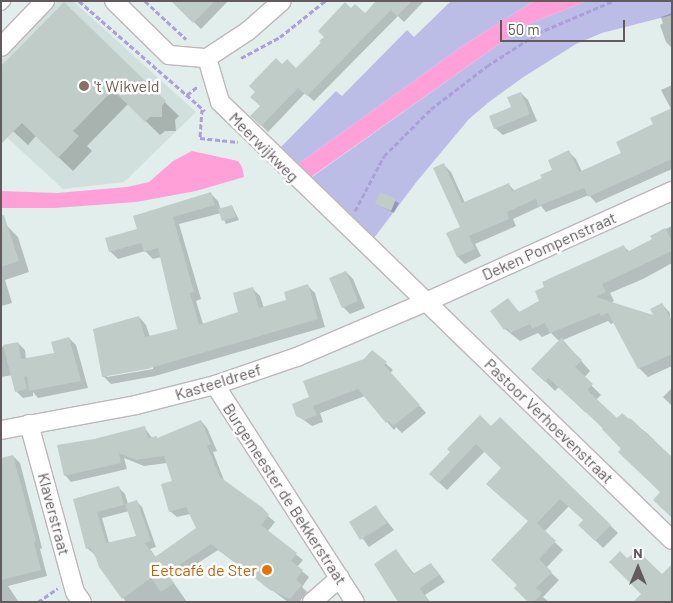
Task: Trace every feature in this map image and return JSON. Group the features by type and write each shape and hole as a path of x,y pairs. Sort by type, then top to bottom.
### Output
{"street":[{"path":"1,47 45,1"},
{"path":"114,1 169,55 209,66 282,1"},
{"name":"Meerwijkweg","path":"209,66 220,102 426,302"},
{"name":"Deken Pompenstraat","path":"426,302 672,191"},
{"name":"Kasteeldreef","path":"1,430 28,418 136,405 215,385 297,357 426,302"},
{"name":"Pastoor Verhoevenstraat","path":"426,302 672,540"},
{"name":"Burgemeester de Bekkerstraat","path":"215,385 344,576 355,602"},
{"name":"Klaverstraat","path":"28,418 72,594"},
{"path":"312,602 344,576"}],"lane":[{"path":"1,5 5,1"}],"path":[{"path":"145,1 209,66 187,96"},
{"path":"237,60 280,37 325,1"},
{"path":"354,213 384,156 431,109 487,66 538,33 605,2 613,1"},
{"path":"202,109 200,138 241,143"},
{"path":"38,602 72,594"}],"shaded area":[{"name":"'t Wikveld","path":"58,1 73,1 196,112 124,182 63,189 1,132 1,60"},
{"path":"451,1 534,1 464,45 298,164 281,147 336,91 342,96 407,30 414,37"},
{"path":"534,1 587,1 526,25 311,177 298,164 464,45"},
{"path":"587,1 672,1 672,15 602,33 576,44 522,78 489,102 469,119 418,180 374,238 312,177 526,25"},
{"path":"192,151 238,161 242,167 244,177 196,191 136,202 55,208 1,208 1,191 57,193 127,187 149,182 173,161"}],"building":[{"path":"171,1 215,1 193,23"},
{"path":"376,1 412,1 397,16 391,10 307,96 298,88 261,126 250,116 260,106 250,97 255,92 249,86 276,58 282,64 287,59 296,68 321,43 319,41 324,37 318,31 345,2 351,8 355,4 365,13"},
{"path":"64,2 166,101 162,106 162,117 150,117 145,122 113,90 73,131 79,136 58,158 22,123 1,144 1,66"},
{"path":"521,92 530,114 494,129 489,116 511,107 507,97"},
{"path":"672,108 672,159 588,197 584,188 538,206 536,199 507,212 509,219 469,236 475,249 457,257 446,233 460,227 433,168 444,163 462,203 509,183 512,191 542,178 540,175 552,170 548,160 569,150 579,172 621,153 616,142 653,124 650,118"},
{"path":"211,192 215,205 173,217 194,292 190,293 199,325 238,312 233,293 253,287 259,308 286,300 284,292 308,284 318,319 147,369 102,377 93,329 139,316 145,337 177,329 158,248 144,252 141,243 109,252 105,238 137,229 133,216"},
{"path":"380,192 396,199 391,211 375,204"},
{"path":"232,205 236,217 222,221 218,209"},
{"path":"4,215 19,261 1,267 1,216"},
{"path":"665,228 672,241 672,251 602,284 606,292 596,297 653,315 650,309 662,303 672,321 672,354 638,369 608,313 601,316 600,313 550,333 545,323 532,329 530,324 510,333 507,328 504,330 490,311 508,298 519,312 539,301 535,291 544,287 542,282 624,245 627,252 652,239 650,236"},
{"path":"346,271 358,301 342,308 329,278"},
{"path":"69,337 81,381 29,391 27,376 24,377 27,389 15,392 3,345 18,342 21,359 54,353 51,342"},
{"path":"562,337 565,344 582,360 575,367 593,384 587,390 617,418 622,413 630,418 672,457 672,518 653,500 660,492 618,452 621,449 603,428 548,378 545,382 531,369"},
{"path":"372,350 387,362 384,365 420,405 393,426 389,421 386,423 358,389 313,406 317,415 304,420 296,416 292,404 309,397 303,381 364,359"},
{"path":"480,415 491,426 500,417 611,525 595,541 578,525 583,520 560,499 537,523 556,541 539,559 552,572 536,588 542,593 534,602 528,602 514,588 517,585 491,560 528,521 486,484 501,468 476,444 439,483 429,474 450,452 447,449"},
{"path":"201,420 211,444 207,446 220,477 263,508 269,515 261,525 297,553 291,561 303,570 296,580 302,585 290,599 270,590 211,544 167,573 174,583 161,592 151,578 122,599 99,567 90,548 86,549 73,499 119,486 124,505 97,512 106,543 136,536 125,504 137,500 151,541 145,543 155,557 196,528 186,507 169,512 161,484 172,481 164,456 136,460 119,453 121,463 64,476 57,445 94,439 145,426 148,438 157,436 157,438"},
{"path":"13,455 36,541 34,542 41,570 1,580 1,458"},
{"path":"376,505 387,523 360,540 349,522"},
{"path":"396,549 413,574 431,563 439,575 420,588 429,602 398,602 374,564"},
{"path":"620,551 627,558 638,551 662,574 672,564 672,602 633,602 641,594 609,562"}],"place":[{"name":"'t Wikveld","path":"84,86"},
{"name":"Eetcafé de Ster","path":"267,570"}]}
